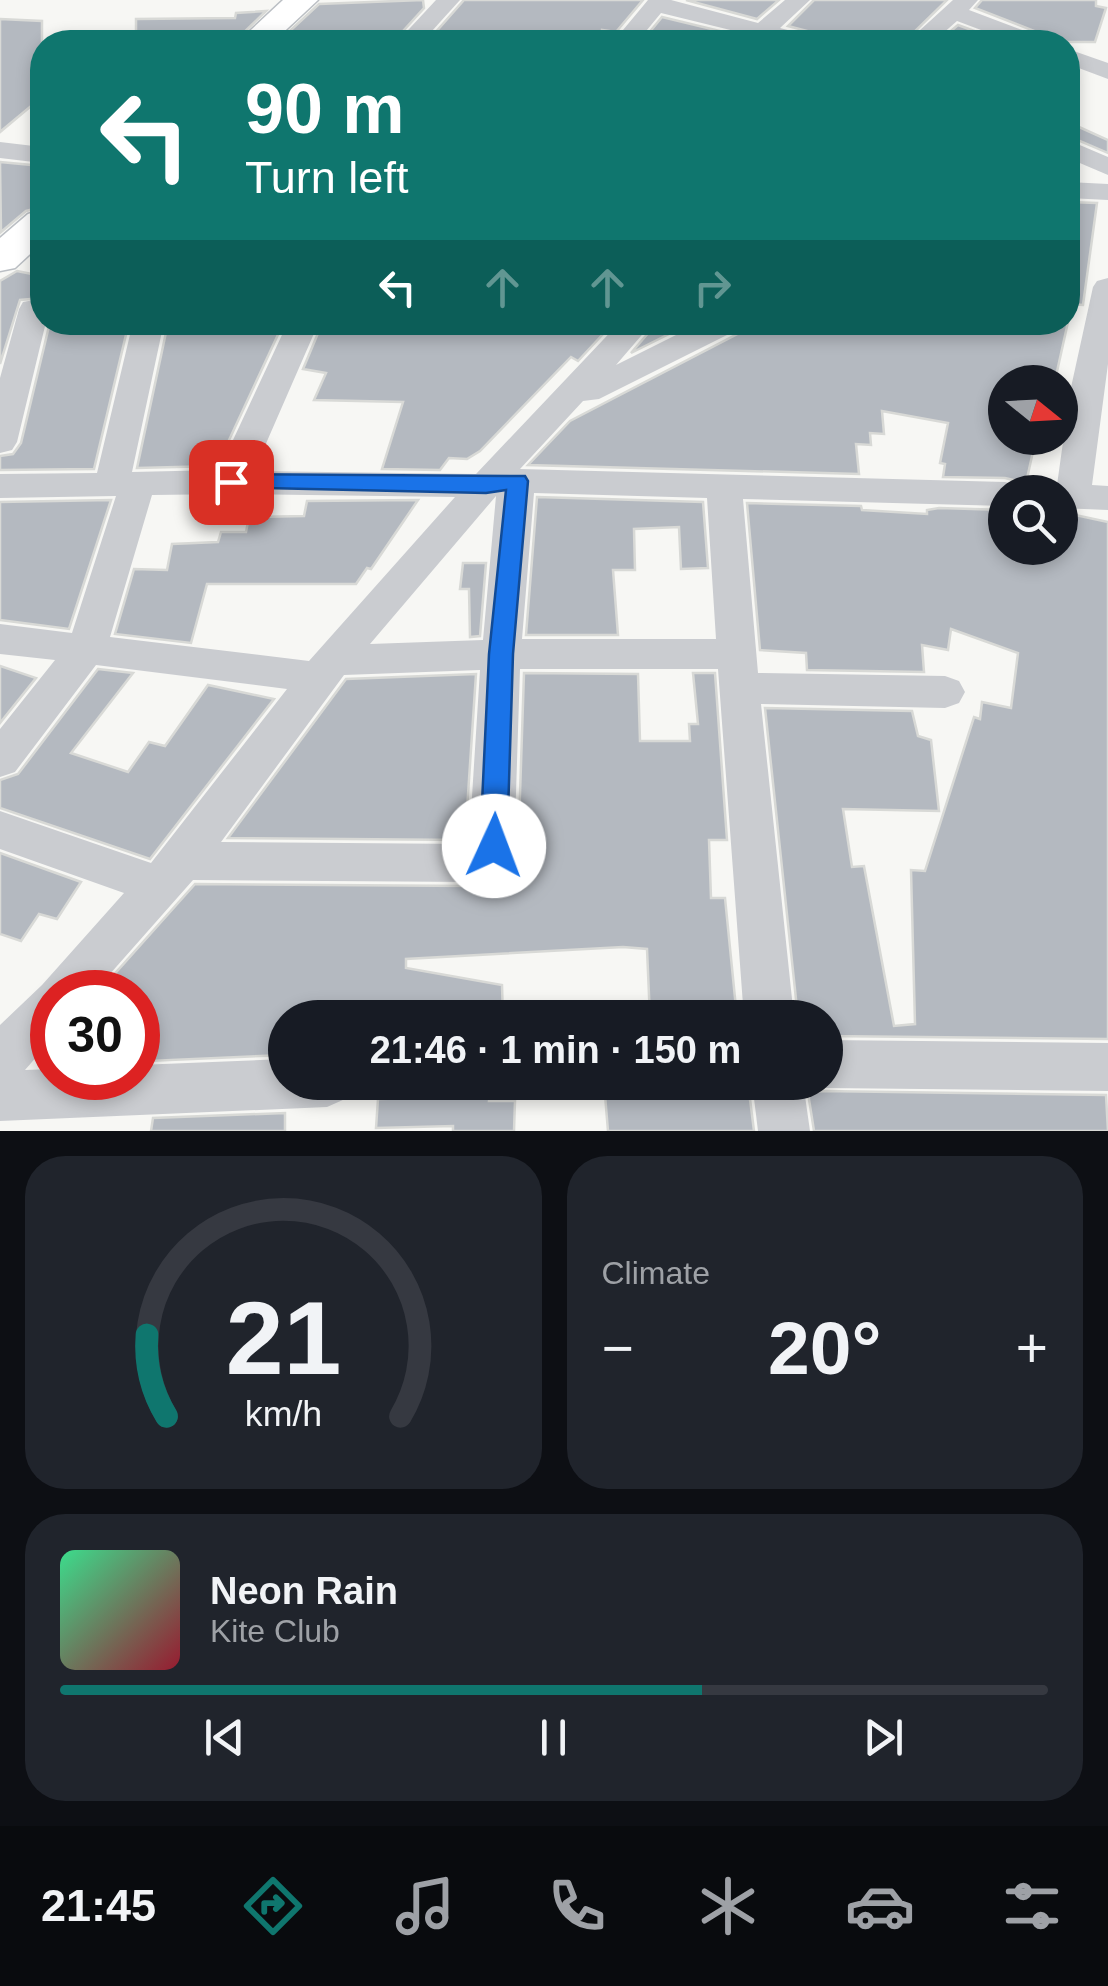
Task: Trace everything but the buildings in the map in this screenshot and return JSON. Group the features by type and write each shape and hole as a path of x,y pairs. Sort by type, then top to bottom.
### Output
{"street":[{"path":"268,30 302,0"},
{"path":"420,30 448,0"},
{"path":"635,30 658,3 764,30 799,0"},
{"path":"933,30 960,6 1009,30"},
{"path":"1080,61 1108,72"},
{"path":"0,150 30,154"},
{"path":"1080,153 1108,166"},
{"path":"1080,191 1108,192"},
{"path":"0,259 30,233"},
{"path":"0,305 30,308"},
{"path":"1080,311 1106,307 1080,496"},
{"path":"0,442 31,335"},
{"path":"0,760 86,650 125,483 148,335"},
{"path":"231,482 298,335"},
{"path":"83,970 172,874 325,669 501,483 554,414 626,335"},
{"path":"554,414 601,383 701,335"},
{"path":"0,486 501,483 988,494"},
{"path":"0,830 172,874 484,861 494,846 501,654 501,483"},
{"path":"724,487 736,671 766,1000"},
{"path":"0,639 86,650 325,669 501,654 736,671 946,692"},
{"path":"0,1061 30,1028"},
{"path":"843,1064 1108,1066"},
{"path":"0,1096 268,1085"},
{"path":"779,1100 784,1131"}],"route":[{"path":"231,482 486,486 517,481 501,654 494,846"}]}
